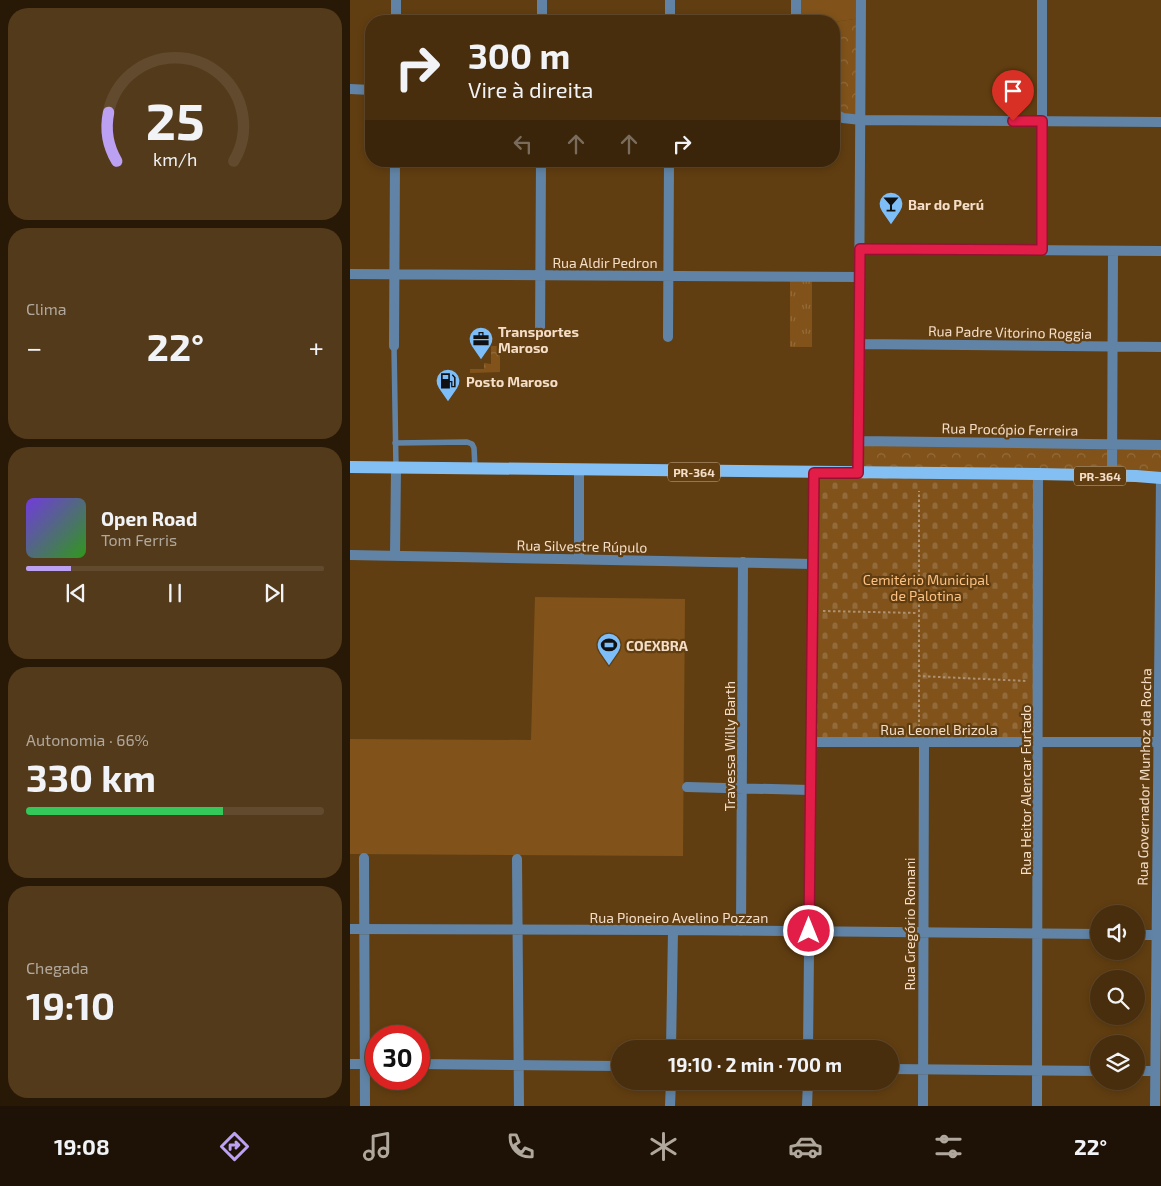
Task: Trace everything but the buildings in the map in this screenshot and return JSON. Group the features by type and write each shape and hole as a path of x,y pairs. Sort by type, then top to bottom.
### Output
{"main road":[{"name":"PR-364","path":"350,467 1038,474 1161,478"}],"street":[{"path":"396,0 396,15"},
{"path":"542,0 542,15"},
{"path":"670,0 670,15"},
{"path":"796,0 796,15"},
{"path":"858,473 861,0"},
{"path":"1042,0 1042,250"},
{"path":"350,89 365,90"},
{"path":"840,116 861,120 1161,122"},
{"path":"394,346 395,167"},
{"path":"540,335 541,167"},
{"path":"668,337 669,167"},
{"path":"860,249 1161,251"},
{"path":"1112,476 1113,251"},
{"name":"Rua Aldir Pedron","path":"350,274 859,276"},
{"name":"Rua Padre Vitorino Roggia","path":"859,344 1161,347"},
{"name":"Rua Procópio Ferreira","path":"859,441 1161,444"},
{"path":"395,556 396,468"},
{"path":"579,470 579,559"},
{"path":"808,1040 814,473"},
{"name":"Rua Heitor Alencar Furtado","path":"1037,1106 1038,474"},
{"name":"Rua Governador Munhoz da Rocha","path":"1155,1106 1156,935 1159,905 1158,742 1161,478"},
{"name":"Rua Silvestre Rúpulo","path":"350,555 813,564"},
{"name":"Travessa Willy Barth","path":"741,931 743,562"},
{"name":"Rua Leonel Brizola","path":"810,742 1158,742"},
{"name":"Rua Gregório Romani","path":"923,1106 924,743"},
{"path":"687,787 810,790"},
{"path":"364,858 365,1025"},
{"path":"517,859 519,1106"},
{"name":"Rua Pioneiro Avelino Pozzan","path":"350,929 1090,934"},
{"path":"671,1040 673,930"},
{"path":"1145,935 1156,935"},
{"path":"350,1064 365,1064"},
{"path":"430,1064 611,1066"},
{"path":"899,1069 1090,1071"},
{"path":"1145,1071 1155,1071"},
{"path":"365,1090 365,1106"},
{"path":"670,1090 670,1106"},
{"path":"807,1106 808,1090"}],"lane":[{"path":"394,346 396,468"},
{"path":"396,443 467,442 472,444 474,448 475,468"}],"path":[{"path":"919,491 919,732"},
{"path":"812,611 918,613"},
{"path":"918,676 1032,681"}],"green space":[{"path":"796,0 861,0 861,18 840,21 840,15 796,15"},
{"path":"861,18 861,120 840,115 840,21"},
{"path":"790,276 812,276 812,347 790,347"},
{"path":"491,346 500,346 500,372 470,373 470,369 484,369 484,363 491,364"},
{"path":"859,441 1161,445 1161,478 858,473"},
{"name":"Cemitério Municipal de Palotina","path":"814,473 1038,474 1039,743 811,742"},
{"name":"COEXBRA","path":"535,597 685,599 683,856 350,854 350,739 531,740"}],"place":[{"name":"Bar do Perú","path":"891,225"},
{"name":"Transportes Maroso","path":"481,360"},
{"name":"Posto Maroso","path":"448,402"},
{"name":"COEXBRA","path":"609,666"}],"route":[{"path":"809,931 814,473 858,473 860,249 1042,250 1042,121 1013,121"}]}
